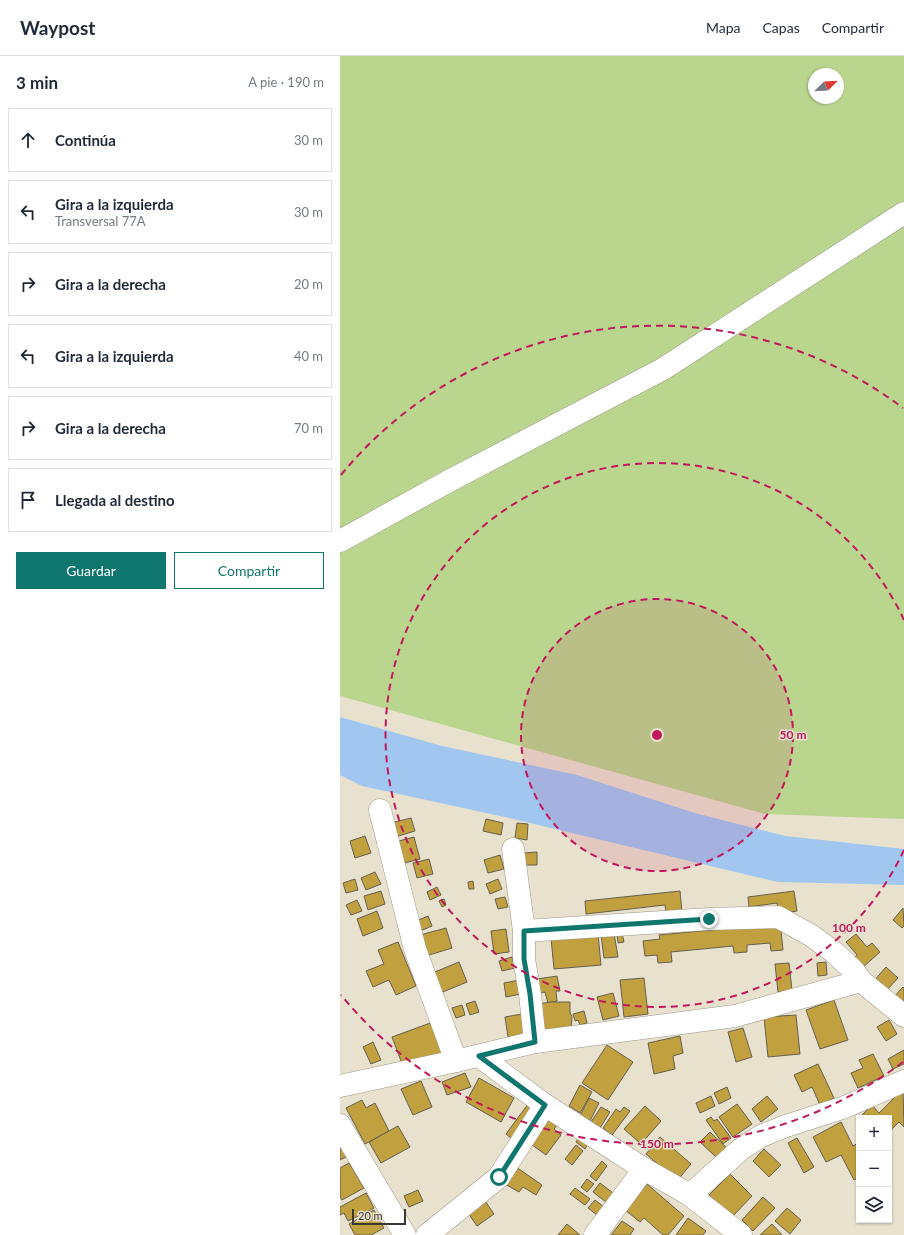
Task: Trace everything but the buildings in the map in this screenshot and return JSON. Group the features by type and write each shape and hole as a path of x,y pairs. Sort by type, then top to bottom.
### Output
{"street":[{"path":"340,541 449,481 662,369 904,213"},
{"path":"380,810 415,949 456,1061"},
{"path":"513,849 524,931 524,959 530,994 535,1042"},
{"path":"524,931 709,919 778,917 812,936 835,953 854,971 861,981 904,1016"},
{"path":"340,1086 479,1056 535,1042 735,1016 861,981"},
{"path":"479,1056 545,1105 644,1169 690,1196 741,1235"},
{"path":"690,1196 742,1149 761,1136 786,1126 845,1107 904,1081"},
{"path":"427,1235 499,1177 545,1105"},
{"path":"340,1126 405,1235"},
{"path":"595,1235 644,1169"}],"green space":[{"path":"340,56 904,56 904,819 765,814 340,696"}],"water":[{"path":"340,717 442,746 577,775 695,813 785,836 904,849 904,885 778,882 509,818 362,786 340,775"}],"route":[{"path":"499,1177 545,1105 479,1056 535,1042 530,994 524,959 524,931 709,919"}]}
